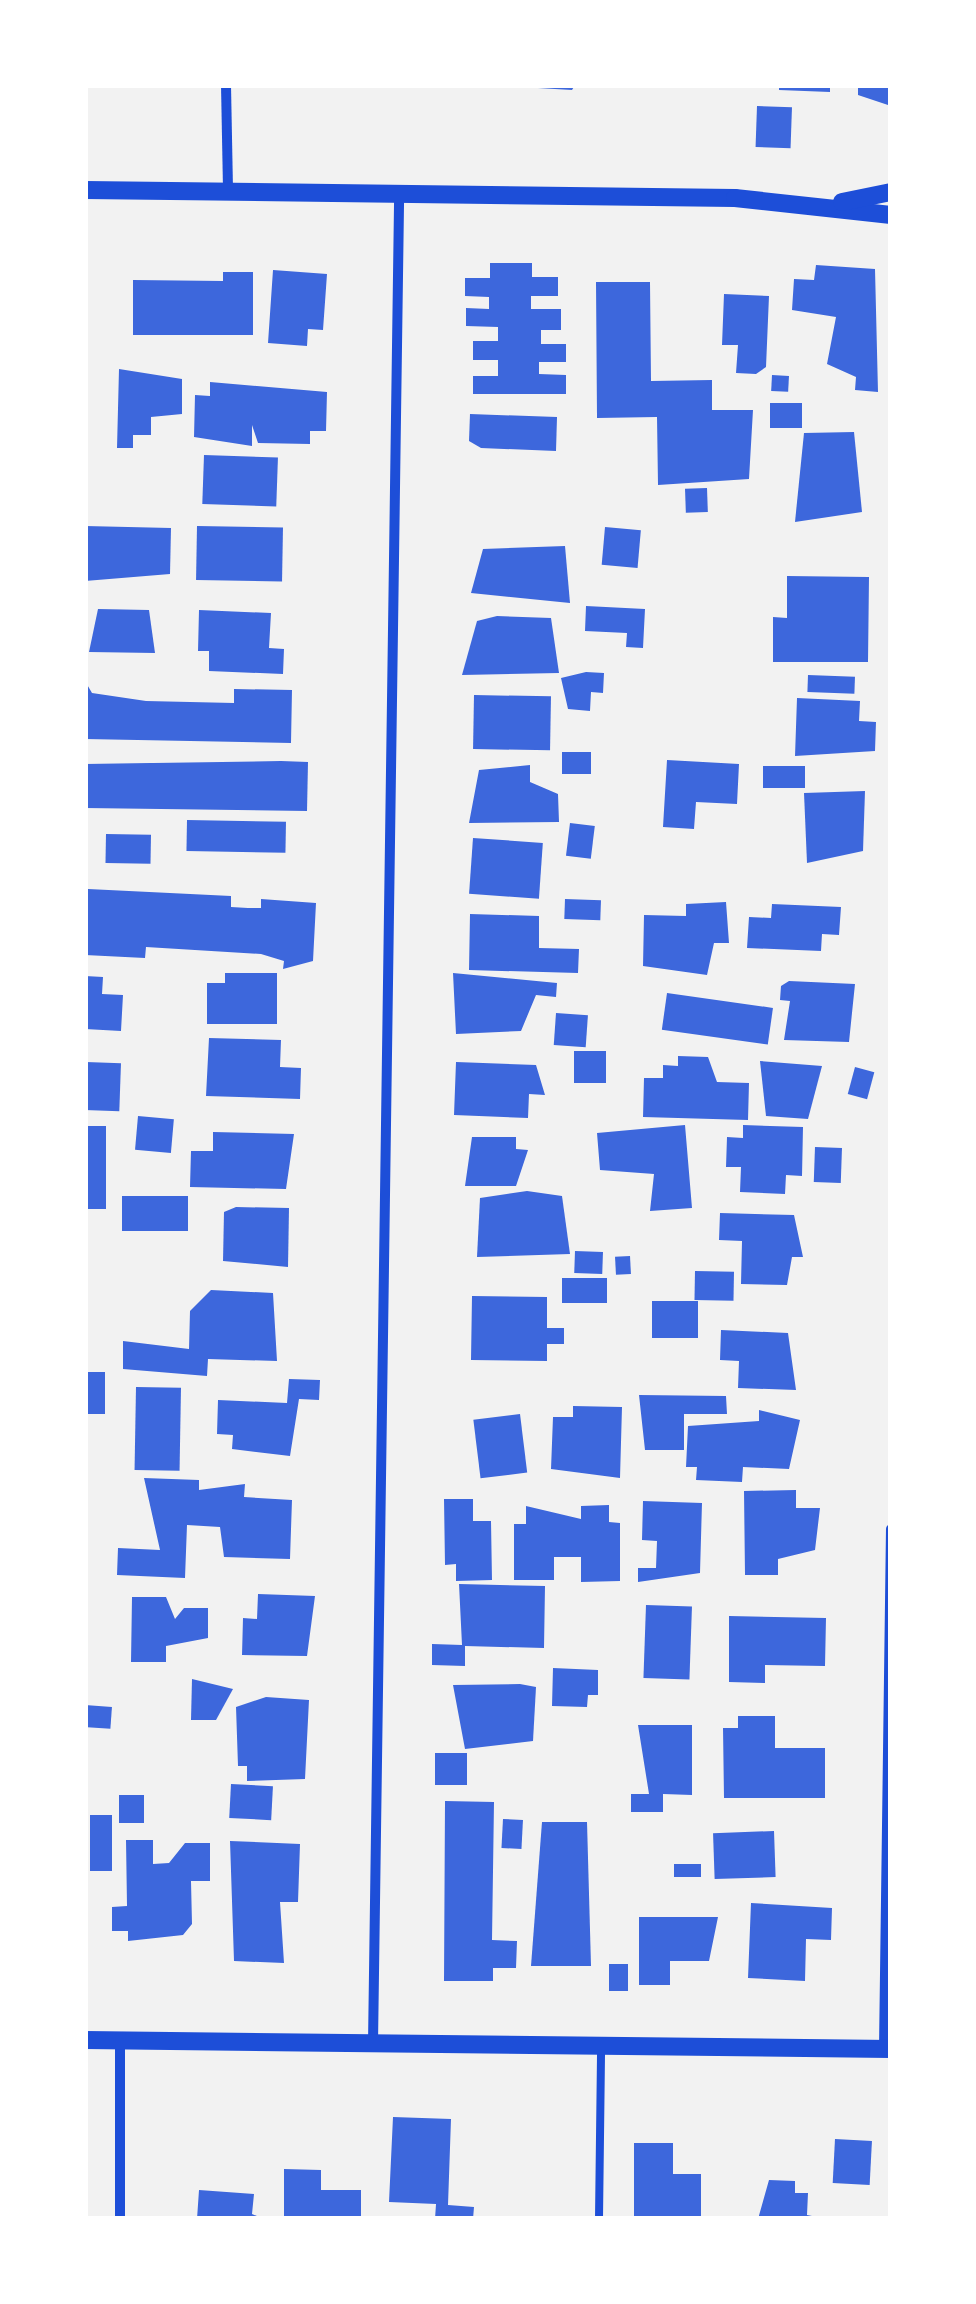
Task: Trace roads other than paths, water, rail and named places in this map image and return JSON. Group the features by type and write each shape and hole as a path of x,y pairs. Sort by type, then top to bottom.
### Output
{"street":[{"path":"226,85 228,191"},
{"path":"85,190 837,204 891,215"},
{"path":"837,204 891,192"},
{"path":"373,2044 399,195"},
{"path":"85,2040 888,2049 891,1530"},
{"path":"120,2040 120,2219"}],"lane":[{"path":"599,2219 601,2046"}]}
